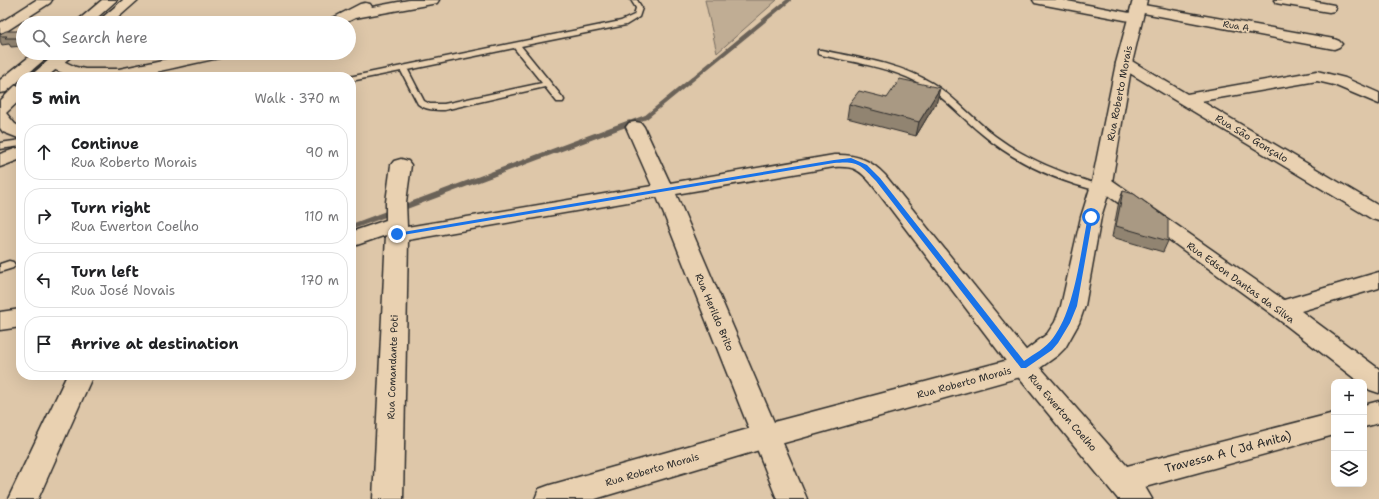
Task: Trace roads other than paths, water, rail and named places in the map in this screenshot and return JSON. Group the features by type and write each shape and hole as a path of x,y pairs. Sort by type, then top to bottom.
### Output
{"street":[{"path":"20,16 45,0"},
{"path":"91,16 110,0"},
{"path":"112,16 131,0"},
{"path":"349,16 376,0"},
{"path":"353,14 432,0"},
{"name":"Rua A","path":"1040,0 1138,9 1334,44"},
{"path":"1281,0 1329,8"},
{"name":"Rua Roberto Morais","path":"550,499 766,436 1024,366 1049,348 1056,341 1067,323 1073,306 1091,217 1101,185 1124,63 1138,9"},
{"path":"0,29 16,19"},
{"path":"28,72 48,60"},
{"path":"41,72 52,60"},
{"path":"58,60 65,69 73,72"},
{"path":"130,72 187,60"},
{"name":"Rua São Gonçalo","path":"1124,63 1379,215"},
{"path":"126,72 136,71"},
{"path":"1186,99 1317,76 1339,81 1379,100"},
{"path":"0,88 16,79"},
{"path":"0,110 16,96"},
{"path":"0,117 9,128 16,132"},
{"name":"Rua Herildo Brito","path":"635,127 664,190 792,499"},
{"path":"0,161 15,152"},
{"name":"Rua Ewerton Coelho","path":"664,190 834,161 851,160 865,166 878,179 1024,366 1129,490"},
{"name":"Rua Comandante Poti","path":"388,499 396,202 401,165"},
{"name":"Rua Edson Dantas da Silva","path":"1101,185 1281,309 1379,383"},
{"path":"356,239 396,229 664,190"},
{"path":"1281,309 1379,280"},
{"path":"0,321 16,319"},
{"path":"23,499 78,380"},
{"path":"1367,415 1379,412"},
{"name":"Travessa A ( Jd Anita)","path":"1129,490 1331,425"}],"lane":[{"path":"356,78 612,26 633,19 637,16 640,11 634,0"},
{"path":"516,45 560,100"},
{"path":"821,52 894,69 928,85 958,108 992,138 1036,165 1101,185"},
{"path":"403,68 421,102 424,105 432,107 444,107 548,84"},
{"path":"0,146 15,152"}],"waterway":[{"path":"627,124 646,117 789,0"},
{"path":"356,225 629,123"}]}
